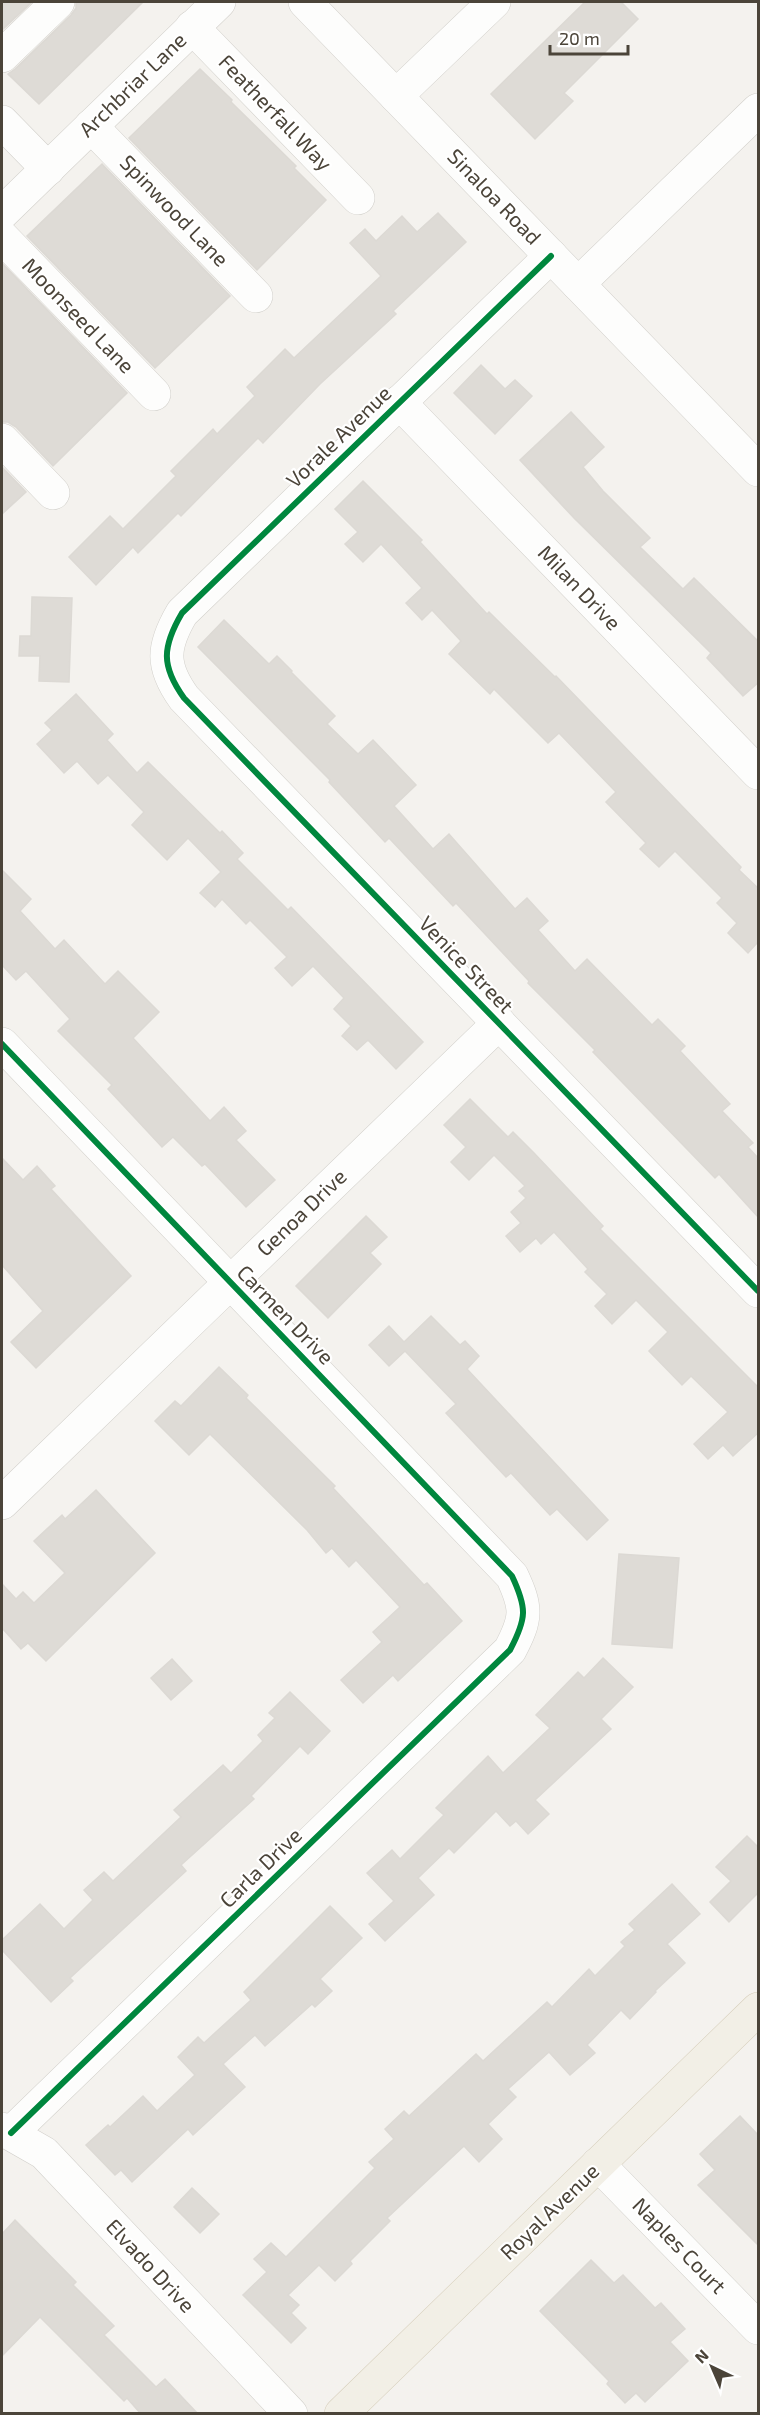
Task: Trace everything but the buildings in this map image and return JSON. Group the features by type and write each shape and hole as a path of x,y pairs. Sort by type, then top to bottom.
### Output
{"main road":[{"name":"Royal Avenue","path":"341,2414 759,2009"}],"street":[{"path":"2,56 58,2"},
{"name":"Archbriar Lane","path":"2,213 219,2"},
{"name":"Sinaloa Road","path":"305,2 759,470"},
{"path":"396,96 494,2"},
{"name":"Featherfall Way","path":"192,27 358,198"},
{"path":"578,284 759,110"},
{"path":"2,122 48,169"},
{"name":"Spinwood Lane","path":"91,126 256,296"},
{"name":"Moonseed Lane","path":"2,237 154,394"},
{"name":"Vorale Avenue","path":"168,653 170,634 182,613 551,256"},
{"name":"Milan Drive","path":"399,402 759,773"},
{"path":"2,440 52,493"},
{"name":"Venice Street","path":"168,653 167,663 172,682 184,698 759,1291"},
{"name":"Genoa Drive","path":"2,1503 499,1023"},
{"name":"Carmen Drive","path":"2,1044 512,1576 523,1600 522,1620"},
{"name":"Carla Drive","path":"6,2131 510,1650 522,1627 522,1620"},
{"name":"Elvado Drive","path":"6,2131 44,2153 291,2414"},
{"name":"Naples Court","path":"598,2164 759,2328"}],"cycle path":[{"path":"551,256 182,613 168,646 168,666 176,687 184,698 758,1291"},
{"path":"2,1044 512,1576 523,1613 520,1629 510,1650 11,2133"}]}
